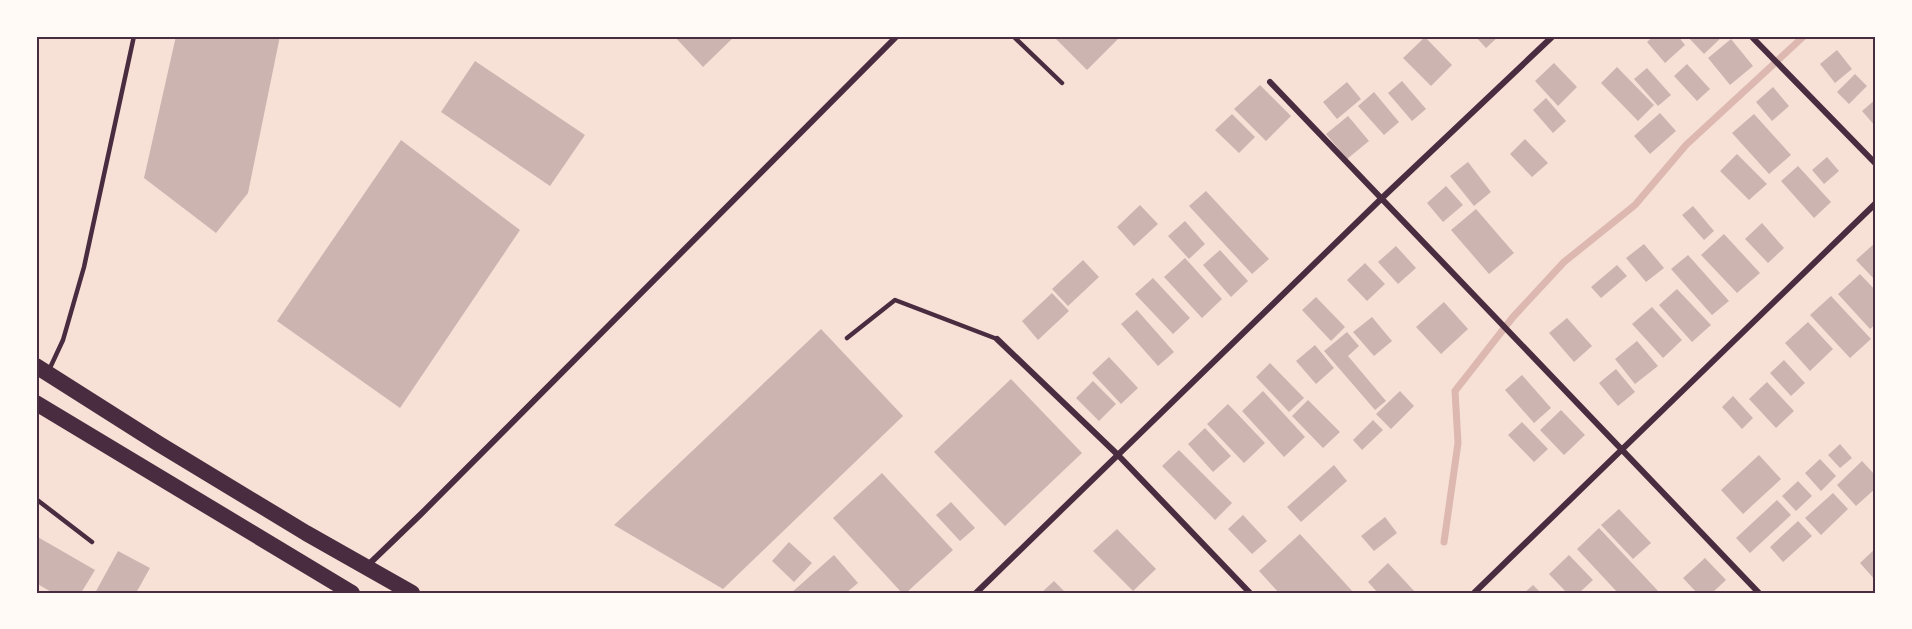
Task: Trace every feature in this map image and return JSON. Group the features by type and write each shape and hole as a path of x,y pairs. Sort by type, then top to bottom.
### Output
{"highway":[{"path":"42,370 159,444 412,593"},
{"path":"36,403 352,593"}],"street":[{"path":"366,567 897,36"},
{"path":"975,593 1382,198 1553,36"},
{"path":"1751,36 1876,164"},
{"path":"1270,82 1759,593"},
{"path":"1474,593 1876,203"},
{"path":"997,339 1118,455 1250,593"}],"lane":[{"path":"42,370 63,340 84,267 134,36"},
{"path":"1013,36 1062,83"},
{"path":"847,338 895,300 997,339"},
{"path":"36,499 92,542"}],"building":[{"path":"176,36 280,36 248,193 216,233 144,178"},
{"path":"674,36 735,36 703,67"},
{"path":"1053,36 1121,36 1087,70"},
{"path":"1475,36 1499,36 1486,48"},
{"path":"1653,36 1678,36 1685,45 1665,63 1647,42"},
{"path":"1687,36 1723,36 1704,54"},
{"path":"1425,37 1452,65 1431,86 1403,58"},
{"path":"1731,39 1753,66 1730,85 1708,58"},
{"path":"1837,50 1852,69 1835,83 1820,64"},
{"path":"475,61 585,135 550,186 441,112"},
{"path":"1554,63 1577,87 1558,106 1535,81"},
{"path":"1687,64 1710,89 1697,101 1674,76"},
{"path":"1617,67 1654,105 1638,121 1601,83"},
{"path":"1647,68 1671,95 1658,106 1634,79"},
{"path":"1855,74 1867,86 1849,104 1837,92"},
{"path":"1402,81 1426,109 1412,121 1388,93"},
{"path":"1347,82 1361,99 1337,119 1323,102"},
{"path":"1260,85 1291,116 1266,141 1234,109"},
{"path":"1773,87 1789,106 1772,121 1756,102"},
{"path":"1374,92 1399,122 1384,135 1358,106"},
{"path":"1546,98 1566,121 1553,133 1533,110"},
{"path":"1876,99 1876,127 1862,111"},
{"path":"1660,113 1676,131 1650,154 1634,136"},
{"path":"1232,114 1255,137 1239,153 1215,130"},
{"path":"1754,114 1791,155 1769,174 1732,133"},
{"path":"1348,116 1369,141 1347,159 1326,134"},
{"path":"1525,139 1548,163 1532,177 1510,154"},
{"path":"401,140 520,230 400,408 277,321"},
{"path":"1737,154 1767,184 1749,200 1720,171"},
{"path":"1827,157 1839,171 1824,184 1812,170"},
{"path":"1468,162 1491,192 1474,206 1450,176"},
{"path":"1798,166 1831,202 1814,218 1781,181"},
{"path":"1446,186 1463,205 1443,222 1427,203"},
{"path":"1206,191 1269,259 1252,274 1189,206"},
{"path":"1140,205 1158,224 1134,246 1117,227"},
{"path":"1693,206 1714,231 1704,240 1682,215"},
{"path":"1476,209 1514,253 1489,274 1451,230"},
{"path":"1185,221 1205,244 1189,259 1168,236"},
{"path":"1762,223 1784,248 1768,263 1745,239"},
{"path":"1724,234 1760,273 1737,293 1701,255"},
{"path":"1876,242 1876,281 1856,260"},
{"path":"1644,244 1664,268 1646,282 1626,258"},
{"path":"1396,246 1416,268 1398,284 1378,262"},
{"path":"1220,250 1248,281 1231,297 1203,265"},
{"path":"1688,255 1729,301 1712,315 1671,269"},
{"path":"1185,258 1222,299 1202,318 1164,277"},
{"path":"1083,260 1099,277 1068,306 1052,289"},
{"path":"1365,263 1385,284 1367,301 1347,280"},
{"path":"1617,265 1627,276 1601,298 1591,287"},
{"path":"1860,274 1876,291 1876,324 1870,329 1838,294"},
{"path":"1153,278 1190,318 1173,334 1135,294"},
{"path":"1677,289 1711,325 1692,342 1659,305"},
{"path":"1052,293 1069,311 1038,340 1022,321"},
{"path":"1831,296 1871,339 1850,358 1810,315"},
{"path":"1316,297 1345,327 1331,341 1302,310"},
{"path":"1444,302 1468,329 1441,354 1416,327"},
{"path":"1652,307 1682,340 1663,358 1632,324"},
{"path":"1137,310 1174,352 1158,366 1121,324"},
{"path":"1372,317 1392,341 1374,356 1353,332"},
{"path":"1567,318 1592,346 1574,362 1549,333"},
{"path":"1808,322 1833,349 1810,371 1785,343"},
{"path":"821,329 903,416 723,589 614,525"},
{"path":"1347,332 1359,346 1348,356 1386,401 1375,410 1324,351"},
{"path":"1637,341 1658,366 1635,384 1615,359"},
{"path":"1315,345 1334,368 1316,384 1296,361"},
{"path":"1109,357 1138,388 1121,404 1092,373"},
{"path":"1784,360 1805,383 1791,396 1770,373"},
{"path":"1270,363 1304,398 1289,412 1256,377"},
{"path":"1616,369 1635,392 1618,406 1599,383"},
{"path":"1522,375 1551,408 1534,423 1505,390"},
{"path":"1011,379 1082,453 1005,526 934,452"},
{"path":"1093,381 1116,404 1099,421 1076,398"},
{"path":"1767,382 1794,411 1776,428 1749,399"},
{"path":"1263,391 1305,437 1284,457 1242,411"},
{"path":"1400,391 1414,406 1391,429 1376,414"},
{"path":"1733,396 1753,418 1742,429 1722,407"},
{"path":"1308,400 1340,432 1323,448 1292,416"},
{"path":"1228,404 1265,443 1244,463 1207,424"},
{"path":"1561,410 1585,435 1564,455 1540,430"},
{"path":"1373,420 1383,430 1362,450 1353,440"},
{"path":"1522,422 1548,449 1534,462 1508,435"},
{"path":"1205,428 1231,456 1213,472 1188,444"},
{"path":"1840,444 1852,458 1840,468 1828,455"},
{"path":"1179,450 1232,503 1215,520 1162,466"},
{"path":"1759,455 1781,479 1743,514 1721,490"},
{"path":"1820,459 1836,476 1821,491 1805,473"},
{"path":"1862,461 1876,476 1876,488 1856,506 1837,485"},
{"path":"1334,465 1347,481 1301,522 1287,507"},
{"path":"882,473 953,550 906,593 902,593 833,518"},
{"path":"1798,481 1812,496 1796,511 1782,496"},
{"path":"1833,493 1848,509 1821,535 1805,518"},
{"path":"1777,500 1791,515 1750,553 1736,538"},
{"path":"951,502 975,528 960,541 936,515"},
{"path":"1619,509 1651,543 1633,559 1601,525"},
{"path":"1243,515 1267,541 1252,554 1228,529"},
{"path":"1385,517 1397,533 1374,551 1361,536"},
{"path":"1798,521 1812,536 1783,562 1770,547"},
{"path":"1599,528 1660,593 1618,593 1577,549"},
{"path":"1117,529 1156,569 1133,591 1093,551"},
{"path":"1300,534 1354,593 1279,593 1259,571"},
{"path":"36,536 95,570 81,593 53,593 36,583"},
{"path":"789,542 812,563 794,582 772,561"},
{"path":"1876,548 1876,581 1860,563"},
{"path":"118,551 150,568 136,593 95,593"},
{"path":"834,555 858,583 846,593 791,593"},
{"path":"1569,555 1593,580 1579,593 1567,593 1549,574"},
{"path":"1705,558 1726,580 1712,593 1697,593 1683,578"},
{"path":"1388,563 1416,593 1378,593 1368,582"},
{"path":"1054,581 1066,593 1041,593"},
{"path":"1533,585 1541,593 1524,593"}],"waterway":[{"path":"1444,542 1458,443 1455,391 1513,317 1564,262 1635,205 1686,145 1804,36"}]}
